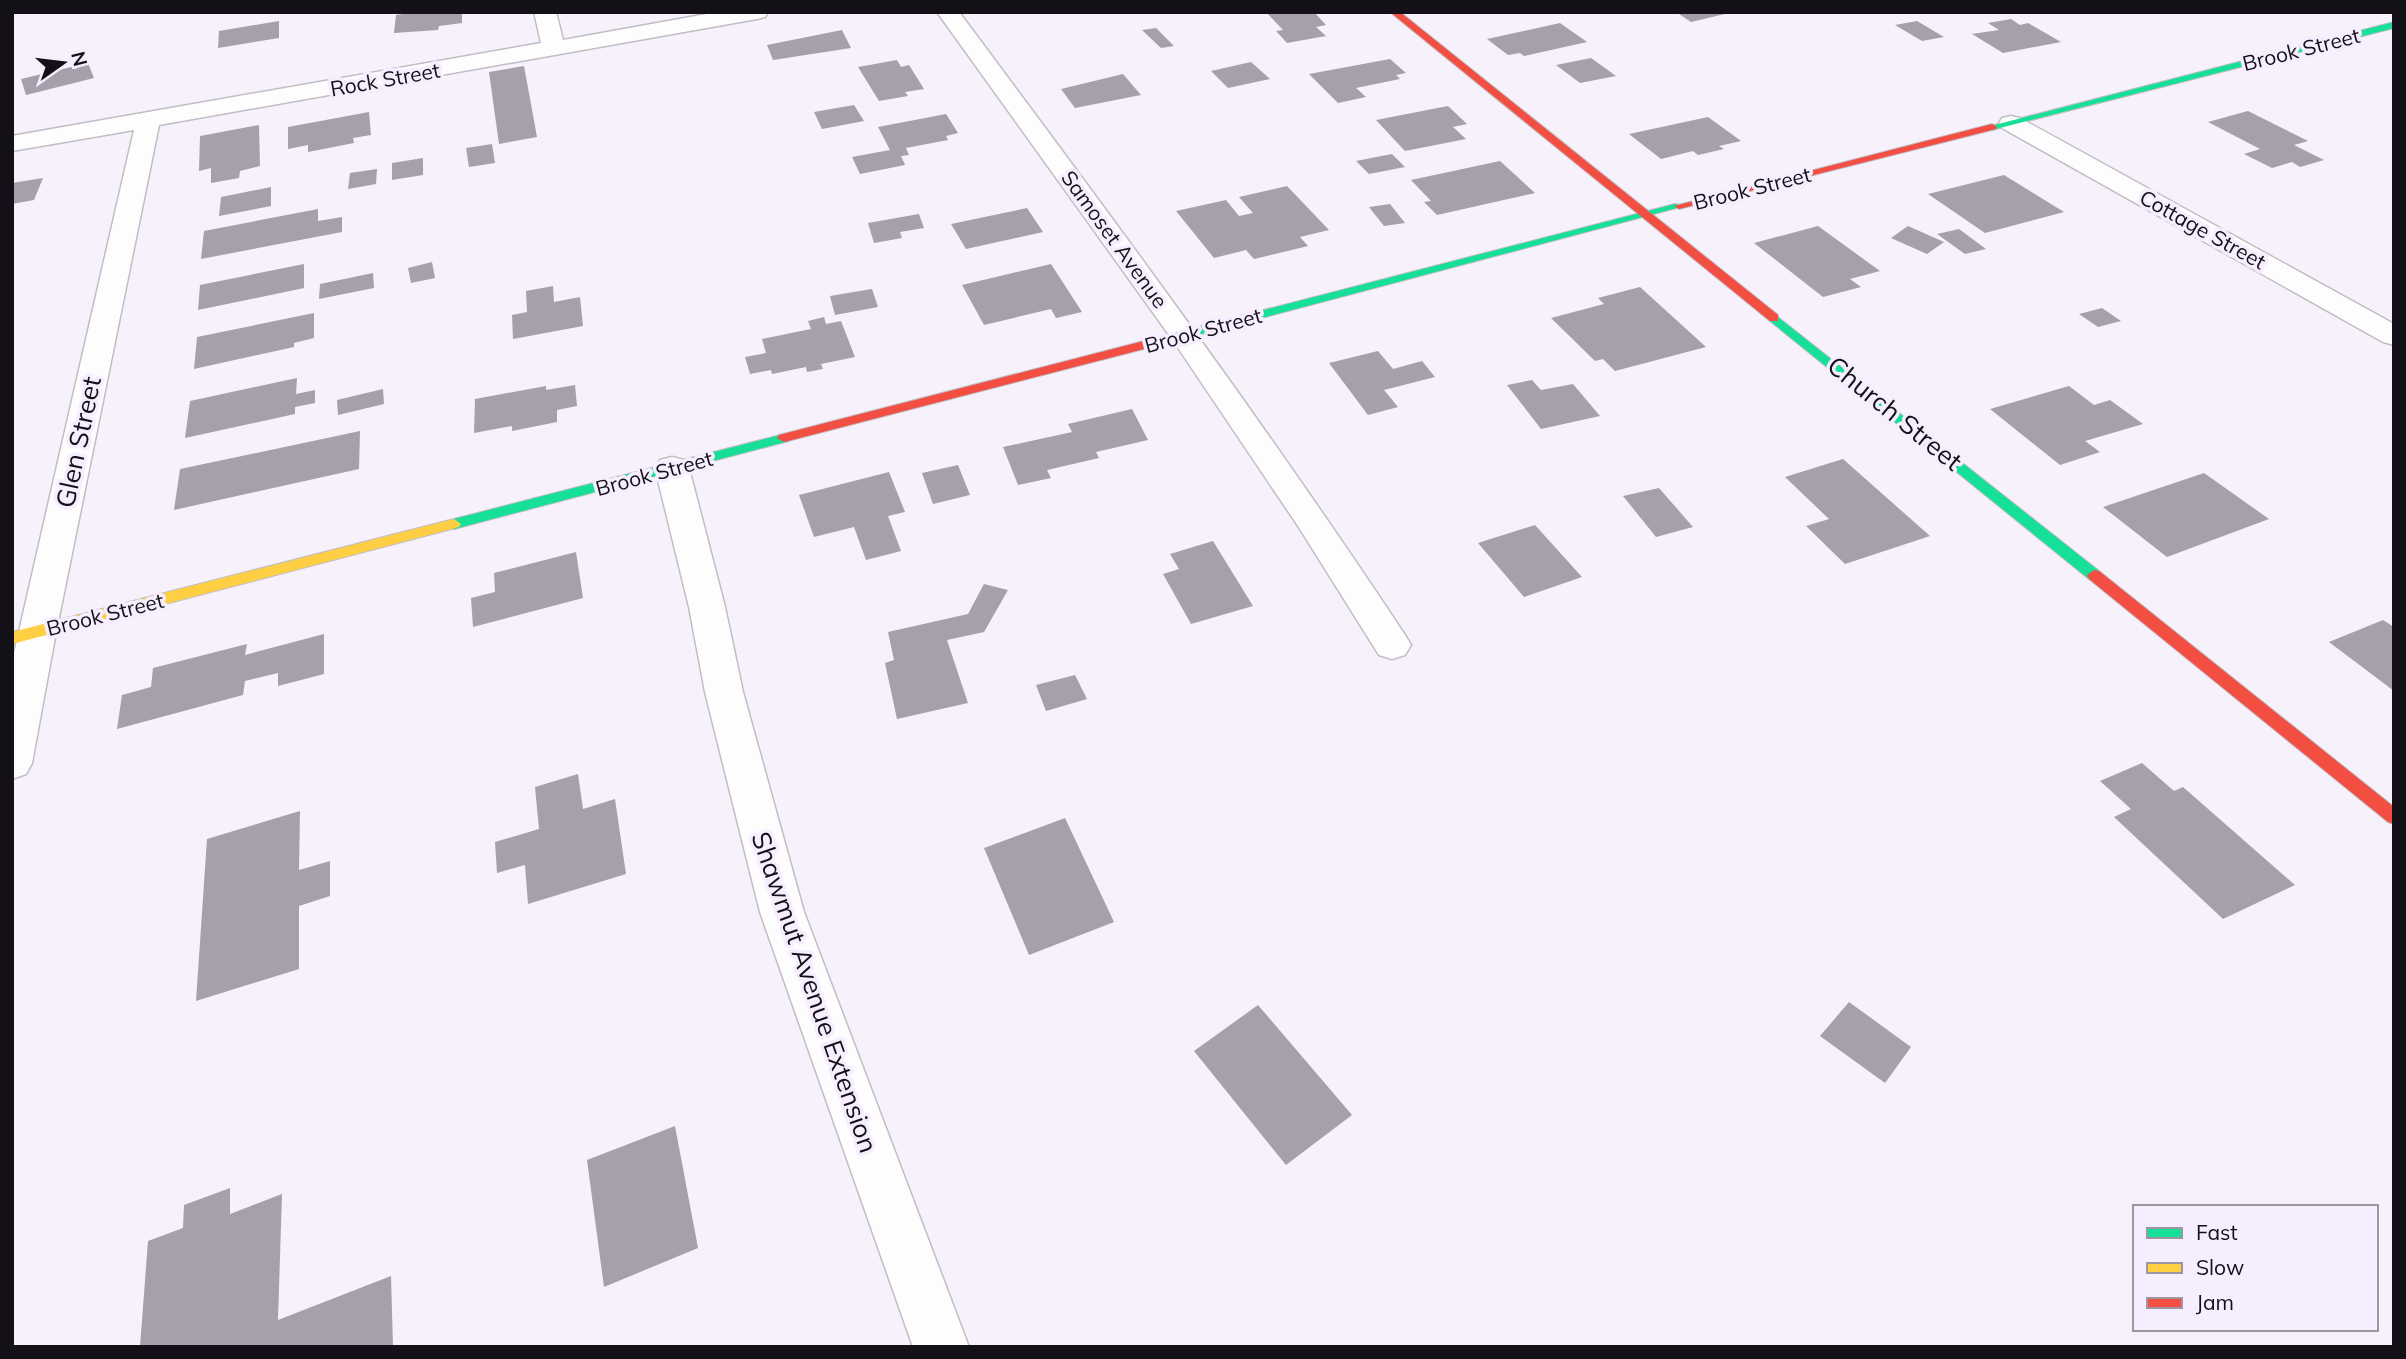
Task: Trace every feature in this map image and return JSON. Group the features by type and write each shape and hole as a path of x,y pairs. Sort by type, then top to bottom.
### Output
{"street":[{"path":"545,12 554,49"},
{"name":"Rock Street","path":"12,144 757,12"},
{"name":"Samoset Avenue","path":"948,12 1184,335 1310,518 1392,645"},
{"name":"Church Street","path":"1394,12 2394,817"},
{"name":"Brook Street","path":"24,635 1645,215 2394,25"},
{"name":"Glen Street","path":"12,763 24,635 148,121"},
{"name":"Cottage Street","path":"2011,123 2394,336"},
{"name":"Shawmut Avenue Extension","path":"673,468 731,719 782,912 941,1347"}],"building":[{"path":"462,12 462,23 439,26 438,30 394,33 396,15"},
{"path":"1266,12 1314,12 1326,25 1316,27 1326,36 1287,43 1276,31 1283,30"},
{"path":"1676,12 1722,12 1725,14 1691,22"},
{"path":"2011,19 2020,25 2028,23 2061,42 2003,53 1972,34 1999,30 1988,23"},
{"path":"279,21 279,38 218,48 219,31"},
{"path":"1917,21 1944,37 1922,41 1895,25"},
{"path":"1560,23 1587,42 1524,56 1520,53 1508,55 1487,39"},
{"path":"1156,28 1174,46 1161,48 1142,30"},
{"path":"842,30 851,48 773,60 767,45"},
{"path":"1591,58 1616,76 1580,83 1556,65"},
{"path":"1390,59 1406,73 1396,75 1400,79 1356,88 1366,97 1338,103 1309,74"},
{"path":"897,60 901,67 909,65 924,89 905,92 908,96 879,101 858,67"},
{"path":"1251,62 1270,79 1228,88 1211,71"},
{"path":"88,63 94,78 26,95 21,79"},
{"path":"524,66 537,137 499,144 489,72"},
{"path":"1123,74 1141,95 1075,108 1061,89"},
{"path":"854,105 864,121 822,129 814,112"},
{"path":"1448,106 1467,124 1453,127 1466,139 1405,151 1376,120"},
{"path":"2248,111 2308,141 2294,145 2324,160 2300,167 2292,162 2272,168 2244,154 2260,149 2208,122"},
{"path":"369,112 371,135 353,138 354,143 308,152 308,145 288,149 288,127"},
{"path":"946,114 958,133 946,136 948,140 906,148 909,155 901,156 905,165 860,174 852,157 890,150 878,127"},
{"path":"1708,117 1741,141 1719,146 1724,149 1698,155 1693,151 1661,159 1629,134"},
{"path":"259,125 260,166 240,171 239,178 211,183 211,168 199,171 200,136"},
{"path":"492,144 495,163 469,167 466,148"},
{"path":"1392,154 1405,167 1369,174 1356,161"},
{"path":"423,158 423,175 392,180 392,163"},
{"path":"1500,161 1535,193 1437,215 1424,202 1431,201 1411,180"},
{"path":"377,169 376,184 348,189 350,173"},
{"path":"2004,175 2064,212 1985,233 1928,194"},
{"path":"43,178 34,200 12,204 12,183"},
{"path":"1287,186 1329,230 1300,237 1308,246 1254,259 1246,250 1214,258 1176,211 1226,200 1239,216 1253,213 1239,197"},
{"path":"271,187 271,206 219,216 221,197"},
{"path":"1390,204 1405,223 1384,226 1369,207"},
{"path":"1027,208 1043,232 966,249 951,224"},
{"path":"318,209 318,221 342,217 342,232 201,259 204,231"},
{"path":"919,214 924,228 900,232 902,238 874,243 868,223"},
{"path":"1818,226 1880,271 1850,279 1861,287 1823,297 1754,243"},
{"path":"1908,226 1944,242 1927,254 1891,238"},
{"path":"1959,229 1986,249 1965,254 1937,234"},
{"path":"432,262 435,278 411,283 408,268"},
{"path":"304,264 304,288 198,310 200,285"},
{"path":"1051,264 1082,312 1056,318 1051,309 984,325 962,285"},
{"path":"373,273 374,288 319,299 320,284"},
{"path":"553,286 554,302 580,297 583,326 513,339 512,315 527,312 526,291"},
{"path":"1640,287 1706,347 1615,371 1603,359 1595,361 1551,318 1604,304 1598,298"},
{"path":"872,289 878,307 835,315 830,296"},
{"path":"2102,308 2121,321 2098,327 2079,314"},
{"path":"314,313 314,338 294,343 294,347 194,369 197,337"},
{"path":"824,317 826,324 841,321 855,357 821,364 823,369 807,372 806,367 772,374 771,370 750,374 745,357 766,353 762,339 811,329 808,321"},
{"path":"1378,351 1393,369 1422,361 1435,377 1384,390 1398,407 1368,415 1329,363"},
{"path":"297,378 296,394 315,390 315,403 295,407 295,414 185,438 190,401"},
{"path":"1532,380 1541,390 1573,384 1600,416 1541,429 1507,385"},
{"path":"575,385 577,406 557,410 557,422 512,431 512,426 474,433 475,399 546,386 546,390"},
{"path":"2069,386 2094,405 2110,400 2143,424 2085,441 2100,452 2060,465 1990,409"},
{"path":"383,389 384,404 338,415 337,400"},
{"path":"1132,409 1148,440 1096,452 1099,458 1047,470 1051,478 1018,485 1003,447 1072,432 1068,424"},
{"path":"360,431 359,469 174,510 180,469"},
{"path":"1843,459 1930,536 1845,564 1806,526 1829,519 1785,477"},
{"path":"958,465 970,495 933,504 922,473"},
{"path":"889,472 905,512 888,516 901,551 866,560 854,527 814,537 799,495"},
{"path":"2204,473 2269,519 2167,557 2103,507"},
{"path":"1659,488 1693,527 1656,537 1623,496"},
{"path":"1535,525 1582,577 1524,597 1478,543"},
{"path":"1213,541 1253,606 1191,624 1163,574 1179,569 1170,554"},
{"path":"576,552 583,598 473,627 471,598 495,592 494,573"},
{"path":"984,584 1008,590 984,632 947,640 968,703 897,719 885,663 894,660 888,632 968,614"},
{"path":"2383,620 2394,627 2394,691 2329,642"},
{"path":"324,634 324,674 278,686 278,673 245,681 243,695 117,729 122,695 151,687 153,668 247,644 245,655"},
{"path":"1075,675 1087,699 1046,711 1036,685"},
{"path":"2142,763 2174,791 2183,787 2295,885 2223,919 2114,817 2131,809 2100,781"},
{"path":"578,774 583,809 615,799 626,874 528,904 525,865 497,873 495,842 539,829 535,787"},
{"path":"300,811 299,870 330,861 330,896 299,906 299,969 196,1001 207,839"},
{"path":"1065,818 1114,922 1029,955 984,848"},
{"path":"1849,1002 1911,1047 1885,1083 1820,1036"},
{"path":"1258,1005 1352,1115 1286,1165 1194,1051"},
{"path":"675,1126 698,1248 604,1287 587,1160"},
{"path":"230,1188 230,1214 282,1194 278,1320 391,1276 393,1347 140,1347 148,1241 183,1228 184,1205"}],"traffic: fast":[{"path":"1992,127 2394,25"},
{"path":"1167,339 1679,206"},
{"path":"1774,318 2094,575"},
{"path":"454,524 784,438"}],"traffic: slow":[{"path":"12,638 454,524"}],"traffic: jam":[{"path":"1394,12 1774,318"},
{"path":"1679,206 1992,127"},
{"path":"784,438 1167,339"},
{"path":"2094,575 2394,817"}]}
